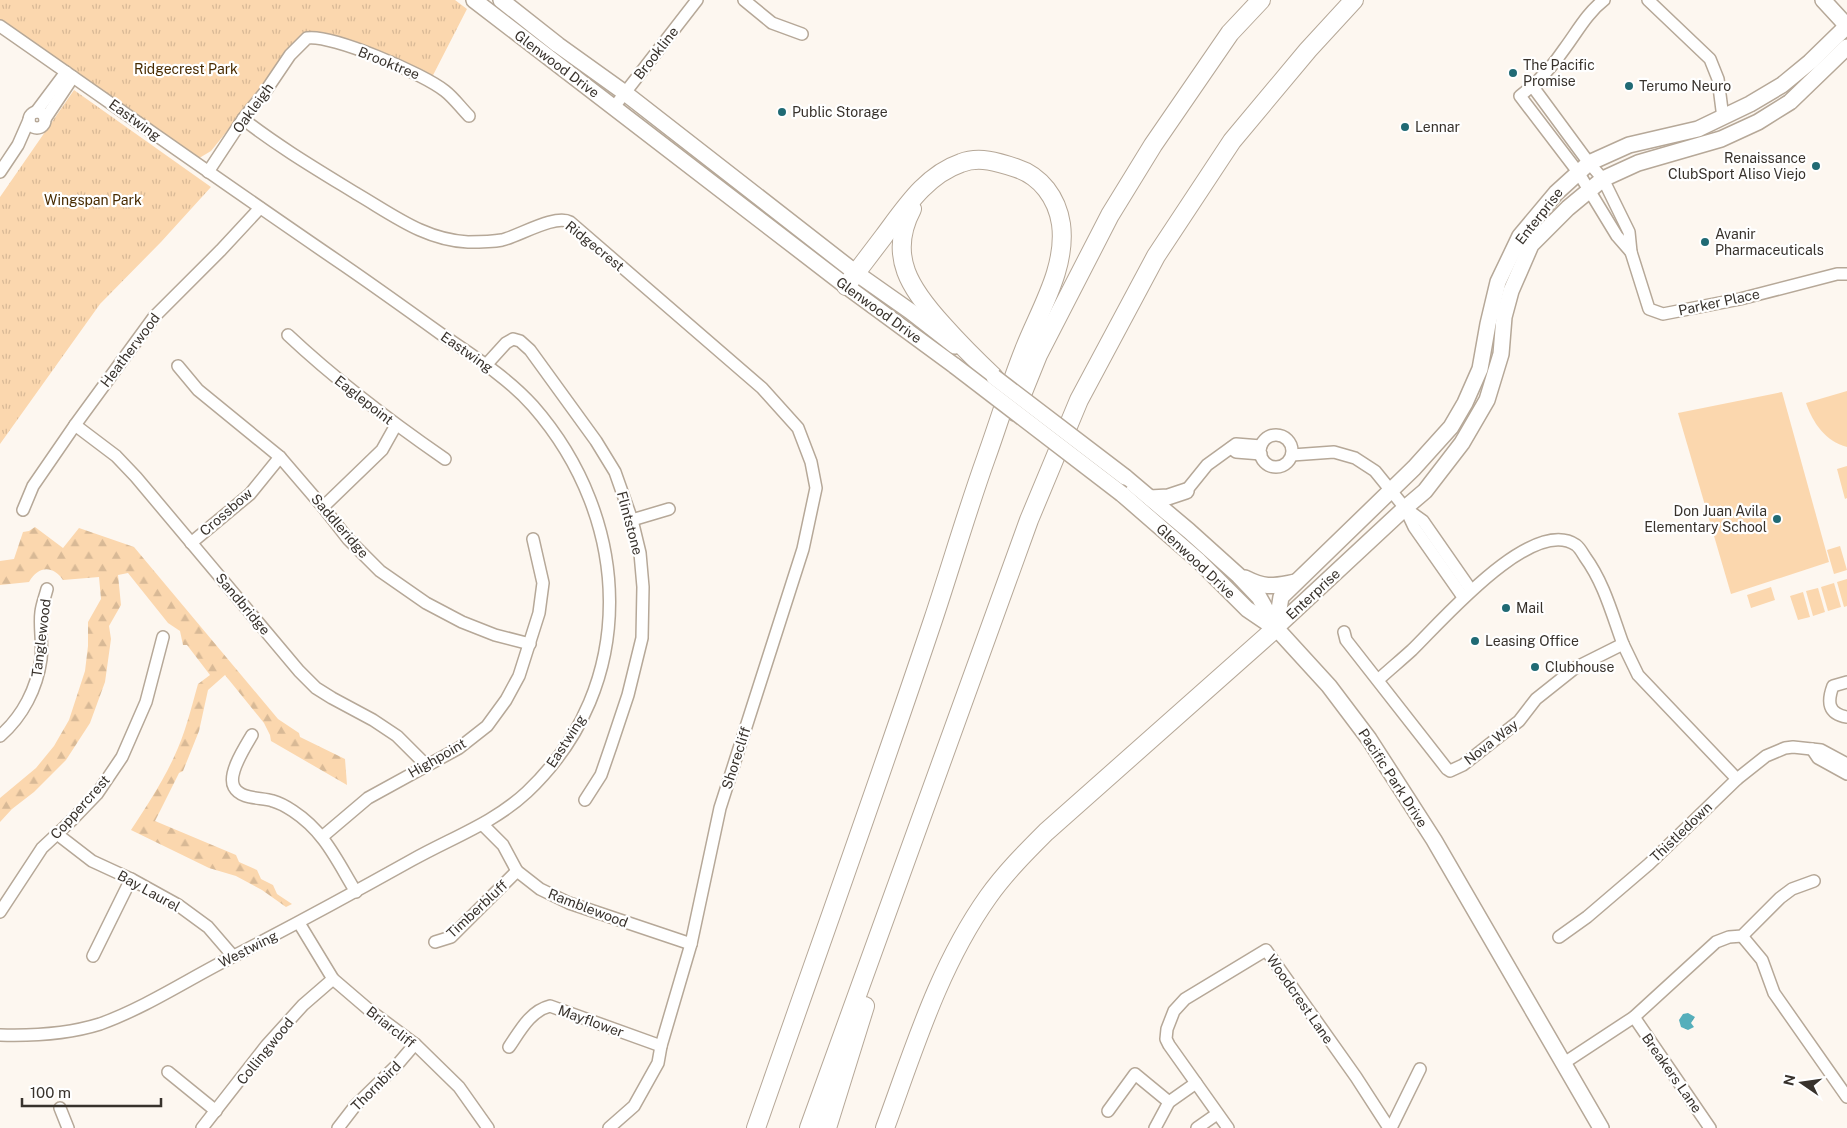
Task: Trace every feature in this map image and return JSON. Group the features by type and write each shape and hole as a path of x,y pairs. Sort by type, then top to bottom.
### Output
{"highway":[{"path":"933,620 1038,355 1077,276 1110,215 1153,145 1230,34 1261,0"},
{"path":"809,1128 1029,520 1079,400 1156,256 1232,141 1308,50 1354,0"},
{"path":"756,1128 933,620 977,484 1018,367 1058,265 1062,240 1061,222 1051,195 1038,179 1022,170 999,162 981,160 962,162 932,179 916,193 851,280"},
{"path":"932,179 911,210 905,224 902,240 902,258 908,278 922,302 961,349 994,377"},
{"path":"885,1128 939,984 962,938 989,896 1024,854 1046,832 1276,628"},
{"path":"827,1128 945,751"}],"main road":[{"name":"Glenwood Drive","path":"474,0 614,107 851,280 910,311 961,349"},
{"name":"Glenwood Drive","path":"501,0 558,45 625,93 955,366 1122,494 1199,560 1247,609 1276,628"},
{"path":"1823,0 1847,26"},
{"name":"Enterprise","path":"1276,628 1281,597 1414,468 1451,427 1465,403 1480,369 1498,282 1506,263 1520,236 1556,193 1583,167 1629,145 1698,129 1723,118 1782,85 1810,62 1847,26"},
{"name":"Enterprise","path":"1276,628 1405,508 1425,492 1462,443 1487,400 1501,354 1504,318 1511,291 1531,245 1568,208 1603,180 1638,164 1721,139 1758,122 1790,102 1847,48"},
{"name":"Pacific Park Drive","path":"994,377 1125,477 1181,524 1239,576 1259,597 1276,628 1329,686 1369,739 1434,840 1601,1128"},
{"path":"1150,498 1168,497 1186,491"},
{"path":"1181,524 1182,505 1186,491"},
{"path":"1239,576 1261,586 1296,582"}],"street":[{"name":"Brookline","path":"614,107 697,0"},
{"path":"744,0 772,23 802,34"},
{"path":"1533,86 1564,50 1582,24 1604,0"},
{"path":"1648,0 1710,60 1718,79 1723,118"},
{"name":"Eastwing","path":"0,26 486,365 510,383 532,405 563,445 580,476 601,532 607,564 610,622 606,651 594,692 576,731 549,769 519,798 483,825"},
{"name":"Brooktree","path":"299,45 307,38 315,37 356,49 409,69 445,91 469,116"},
{"name":"Oakleigh","path":"208,172 243,119 299,45"},
{"path":"0,172 70,75"},
{"name":"Parker Place","path":"1631,252 1617,236 1590,190 1583,167 1533,86 1520,96 1583,167 1603,180 1628,232 1631,252 1649,309 1662,314 1740,299 1837,274 1847,274"},
{"name":"Ridgecrest","path":"243,119 294,156 403,222 434,236 468,242 492,241 516,236 560,219 570,222 762,388"},
{"name":"Heatherwood","path":"23,510 33,486 75,425 154,318 260,208"},
{"name":"Eaglepoint","path":"288,335 319,364 396,425 445,459"},
{"name":"Flintstone","path":"486,365 513,339 520,341 530,350 596,440 615,472 632,520 640,553 642,638 628,695 601,775 585,800"},
{"name":"Saddleridge","path":"178,366 198,390 280,457 348,539 380,571 426,603 462,622 530,644"},
{"name":"Shorecliff","path":"609,1128 634,1106 658,1063 661,1046 691,944 720,808 803,549 816,488 811,462 798,428 762,388"},
{"name":"Sandbridge","path":"75,425 116,456 136,477 316,688 374,720 397,736 426,765"},
{"path":"323,507 382,450 396,425"},
{"path":"1261,450 1269,437 1273,435 1282,436 1289,442 1292,455"},
{"path":"1186,491 1207,465 1231,448 1236,452 1261,450"},
{"path":"1261,450 1267,465 1276,468 1284,465 1292,455 1334,452 1356,458 1374,471 1405,508 1423,522 1467,594"},
{"name":"Crossbow","path":"191,543 250,494 280,457"},
{"path":"632,520 669,509"},
{"name":"Highpoint","path":"322,837 368,798 459,748 487,726 506,700 519,676 539,612 543,583 533,539"},
{"path":"1378,680 1412,650 1467,594 1502,564 1530,548 1554,540 1566,541 1577,546 1593,568 1602,585 1623,644 1638,675 1737,779"},
{"name":"Tanglewood","path":"0,736 9,728 26,706 35,684 41,658 41,612 47,589"},
{"name":"Nova Way","path":"1344,632 1346,640 1450,771 1463,765 1519,721 1536,699 1575,668 1623,644"},
{"name":"Coppercrest","path":"0,912 42,848 96,794 122,757 146,702 163,637"},
{"path":"1847,682 1833,686 1828,703 1834,712 1847,717"},
{"path":"252,735 234,771 233,783 235,788 245,796 274,801 293,811 322,837 335,855 356,892"},
{"name":"Thistledown","path":"1559,937 1587,917 1649,864 1737,779 1766,756 1785,748 1793,747 1821,750 1847,764"},
{"path":"1812,749 1818,758 1847,774"},
{"name":"Ramblewood","path":"483,825 503,845 517,871 540,889 569,903 691,944"},
{"name":"Westwing","path":"0,1035 51,1034 98,1024 148,1002 356,892 451,839 483,825"},
{"name":"Bay Laurel","path":"57,834 92,861 131,879 178,905 208,927 233,956"},
{"name":"Timberbluff","path":"435,942 451,937 517,871"},
{"path":"93,956 131,879"},
{"path":"1564,1063 1634,1017 1716,942 1729,937 1742,936 1780,898 1792,889 1814,881"},
{"name":"Briarcliff","path":"298,923 333,979 368,1009 415,1044 458,1087 488,1128"},
{"path":"1742,936 1762,960 1774,993 1847,1097"},
{"name":"Woodcrest Lane","path":"1228,1128 1166,1039 1167,1029 1174,1011 1186,998 1266,950 1390,1128 1420,1069"},
{"name":"Collingwood","path":"202,1128 272,1039 303,1005 333,979"},
{"name":"Mayflower","path":"509,1047 532,1015 540,1008 550,1006 661,1046"},
{"name":"Breakers Lane","path":"1634,1017 1710,1128"},
{"name":"Thornbird","path":"338,1128 355,1106 397,1065 415,1044"},
{"path":"168,1072 216,1111"},
{"path":"1108,1111 1135,1074 1169,1102"},
{"path":"1154,1128 1169,1102 1196,1083"},
{"path":"60,1108 68,1128"},
{"path":"1197,1128 1217,1114"}],"green space":[{"name":"Ridgecrest Park","path":"0,0 455,0 467,9 429,83 363,54 300,39 291,45 286,58 211,151 196,160 0,24"},
{"name":"Wingspan Park","path":"74,90 211,187 161,242 100,304 0,444 0,197"},
{"path":"1847,391 1847,447 1826,436 1816,424 1806,403"},
{"path":"1782,392 1829,562 1731,594 1678,413"},
{"path":"1847,466 1847,498 1845,499 1837,469"},
{"path":"35,527 63,548 79,528 134,547 278,719 299,733 300,737 345,759 347,785 271,741 264,723 225,675 208,690 199,731 183,771 179,773 155,821 236,855 239,862 257,870 261,879 273,885 277,894 292,904 286,907 262,890 236,876 209,868 131,830 174,757 185,730 198,684 210,675 187,645 183,645 180,631 168,623 128,573 118,575 121,605 109,626 111,639 105,682 90,723 66,760 0,822 0,798 36,768 54,746 69,720 85,671 88,622 101,599 99,577 63,580 55,572 46,569 37,573 29,582 0,585 0,561 14,559 23,532"},
{"path":"1840,546 1847,570 1834,574 1827,550"},
{"path":"1847,579 1847,606 1844,607 1837,582"},
{"path":"1834,583 1841,607 1828,611 1821,587"},
{"path":"1771,587 1775,600 1751,608 1747,595"},
{"path":"1818,588 1825,612 1813,616 1806,591"},
{"path":"1803,592 1810,617 1798,620 1790,596"}],"water":[{"path":"1688,1013 1695,1017 1691,1023 1694,1027 1688,1030 1681,1027 1679,1020 1683,1014"}],"place":[{"name":"The Pacific Promise","path":"1513,73"},
{"name":"Terumo Neuro","path":"1629,86"},
{"name":"Public Storage","path":"782,112"},
{"name":"Lennar","path":"1405,127"},
{"name":"Renaissance ClubSport Aliso Viejo","path":"1816,166"},
{"name":"Avanir Pharmaceuticals","path":"1705,242"},
{"name":"Don Juan Avila Elementary School","path":"1777,519"},
{"name":"Mail","path":"1506,608"},
{"name":"Leasing Office","path":"1475,641"},
{"name":"Clubhouse","path":"1535,667"}]}
